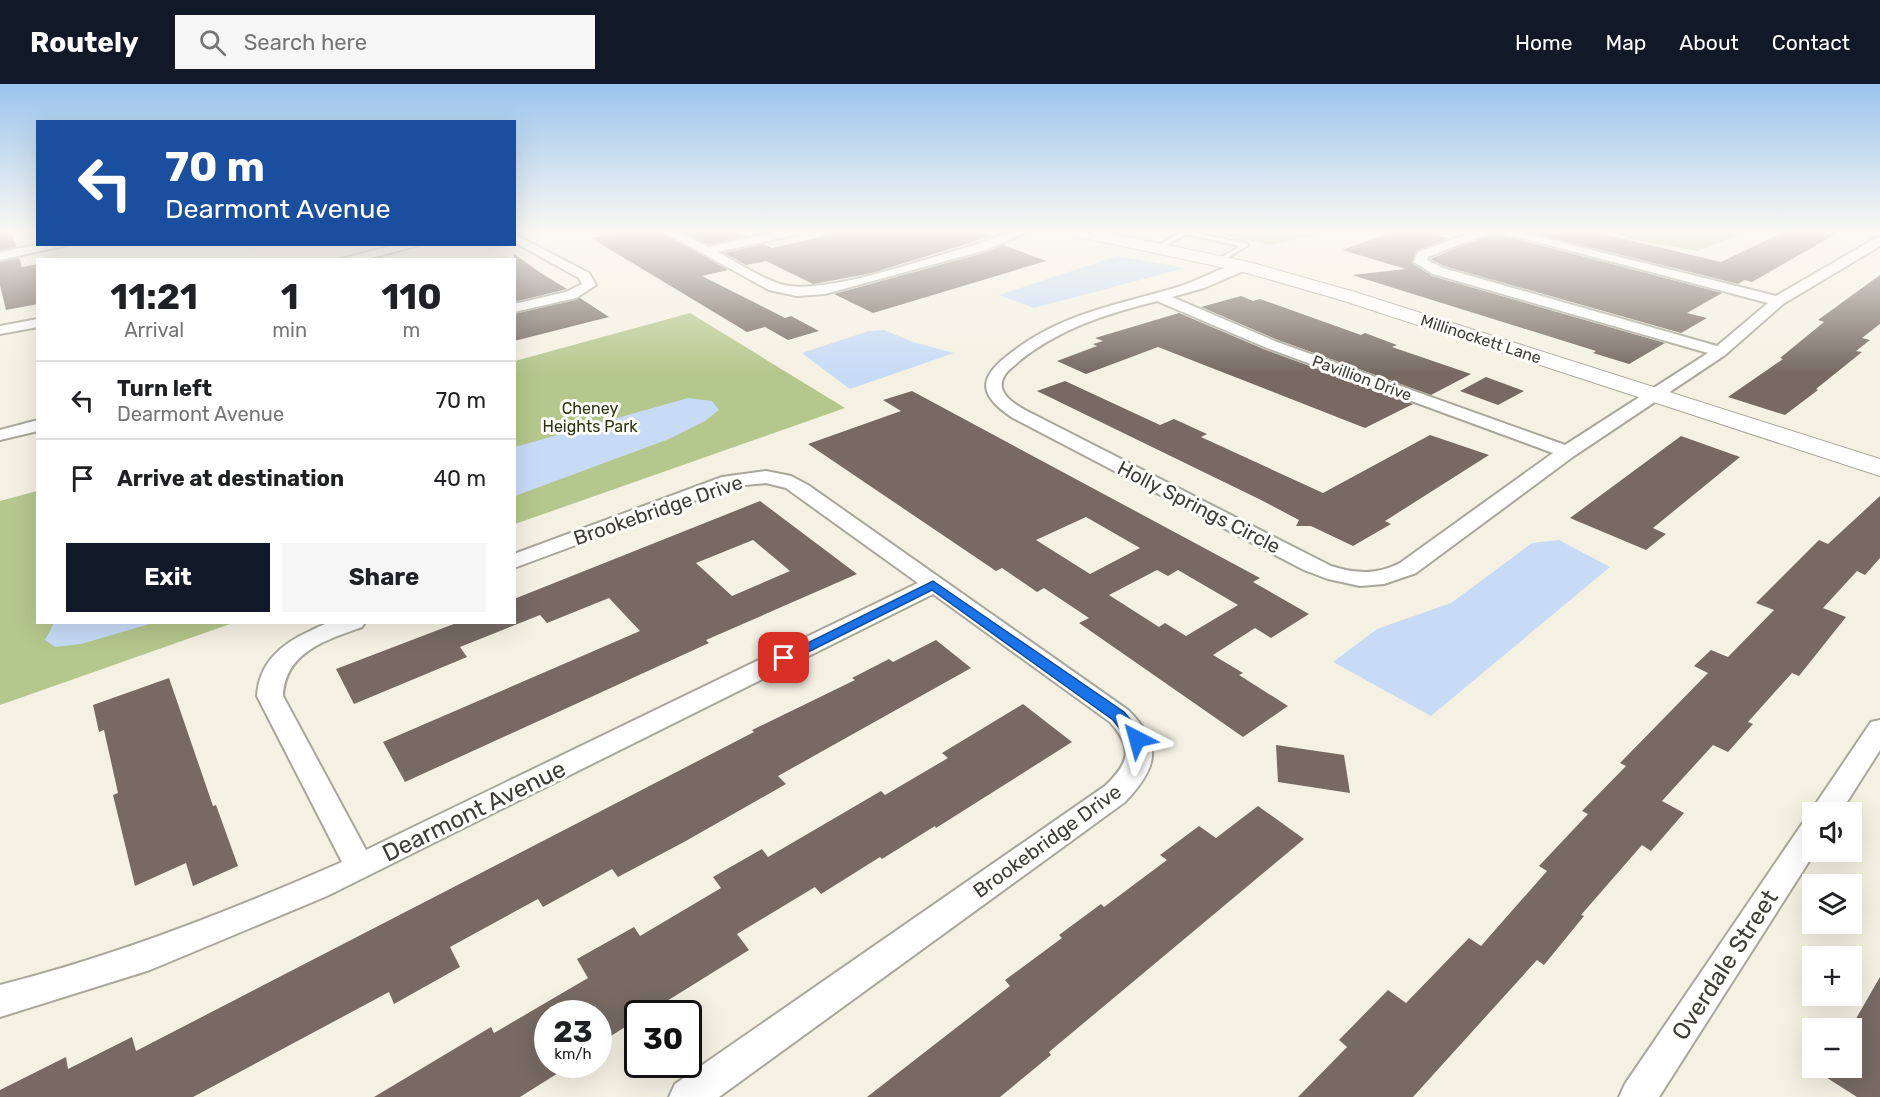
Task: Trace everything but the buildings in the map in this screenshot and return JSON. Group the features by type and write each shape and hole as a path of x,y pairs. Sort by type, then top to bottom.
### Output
{"street":[{"path":"516,308 571,295 589,285 585,278"},
{"path":"760,278 780,289 806,292 825,290 867,278"},
{"name":"Holly Springs Circle","path":"1221,278 1061,326 998,371 994,377 995,392 1006,406 1019,414 1326,572 1373,580 1398,574 1567,452 1719,352 1778,302 1818,278"},
{"name":"Millinockett Lane","path":"1286,278 1348,296 1880,468"},
{"path":"1463,278 1719,352"},
{"path":"1686,278 1778,302"},
{"name":"Pavillion Drive","path":"1160,297 1272,345 1567,452"},
{"path":"0,330 36,323"},
{"path":"0,435 36,426"},
{"name":"Brookebridge Drive","path":"516,561 729,481 770,477 791,482 1119,716 1137,739 1141,753 1139,767 1131,779 1115,794 688,1097"},
{"name":"Dearmont Avenue","path":"0,1001 47,989 179,945 264,910 360,867 933,585"},
{"path":"349,624 310,639 297,647 278,666 269,683 270,696 360,867"},
{"path":"1832,802 1880,729"},
{"name":"Overdale Street","path":"1638,1097 1802,847"}],"green space":[{"name":"Cheney Heights Park","path":"690,313 845,408 516,524 516,361"},
{"path":"36,491 36,624 230,624 0,705 0,501"}],"water":[{"path":"1050,278 1146,278 1034,308 999,295"},
{"path":"884,330 913,342 954,353 850,389 802,353 869,331"},
{"path":"688,398 712,401 719,410 705,421 669,439 516,496 516,447"},
{"path":"1559,540 1610,567 1431,716 1333,662 1377,629 1451,603 1532,543"},
{"path":"53,624 150,624 81,644 55,647 45,640"}],"route":[{"path":"784,658 933,585 1119,716 1137,739"}]}
